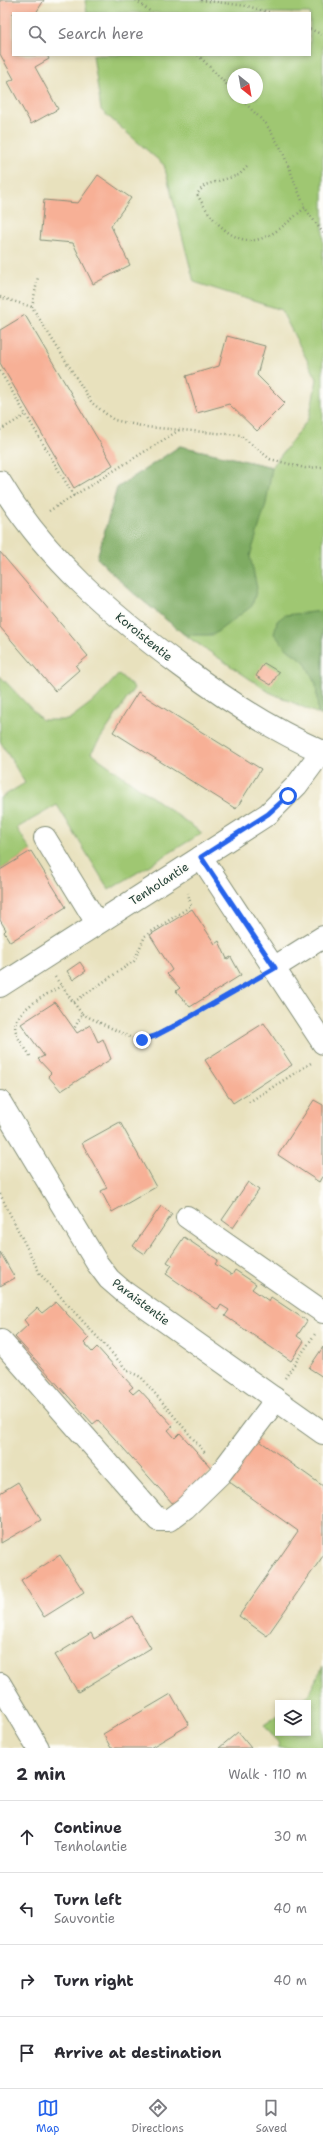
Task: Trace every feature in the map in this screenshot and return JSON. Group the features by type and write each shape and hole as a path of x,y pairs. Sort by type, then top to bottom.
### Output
{"street":[{"name":"Koroistentie","path":"0,482 52,552 83,586 143,638 239,707 323,752"},
{"name":"Tenholantie","path":"0,986 268,814 298,785 323,752"},
{"path":"45,838 97,923"},
{"path":"201,857 275,968 320,1051"},
{"path":"275,968 323,937"},
{"name":"Paraistentie","path":"0,1102 97,1263 109,1279 124,1292 323,1433"},
{"path":"187,1217 321,1320"},
{"path":"1,1341 158,1520 169,1520 185,1508 220,1474 269,1409 274,1398"},
{"path":"0,1684 38,1748"}],"path":[{"path":"136,0 151,12"},
{"path":"201,0 247,6 268,12"},
{"path":"311,29 323,35"},
{"path":"199,56 227,85"},
{"path":"246,104 266,124 282,150 305,208 323,233"},
{"path":"247,167 239,174 205,185 197,194 209,215 220,226 234,236 251,240 264,238 305,208"},
{"path":"32,307 38,277"},
{"path":"0,297 32,307 92,403 114,420 146,426 240,435 270,459 305,468 323,467"},
{"path":"0,371 74,496"},
{"path":"0,430 26,415"},
{"path":"49,511 181,429"},
{"path":"74,1002 134,961 145,936 191,906 187,892"},
{"path":"54,976 82,1014 132,1038 142,1040 155,1036 176,1025 275,968"},
{"path":"30,1056 15,1031 15,1021 21,1012 61,986"},
{"path":"74,1030 82,1014"},
{"path":"249,1102 320,1051"},
{"path":"0,1194 40,1274 128,1372 141,1377 207,1454 220,1474"},
{"path":"274,1398 281,1383 321,1320"}],"green space":[{"path":"85,0 323,0 323,716 269,692 185,635 131,591 97,558 117,488 180,446 272,467 309,418 317,379 281,310 194,282 164,165 101,110 93,56 311,56 311,12 87,12"},
{"path":"180,446 272,467 266,504 250,556 257,588 252,606 213,635 185,635 131,591 97,558 117,488"},
{"path":"323,611 323,716 318,714 316,684 304,661 288,650 274,634 277,621 285,615"},
{"path":"119,674 134,688 91,753 202,833 109,890 57,805 17,828 31,851 0,870 0,798 25,783 0,741 0,676 42,720 68,720 96,699"},
{"path":"323,1666 323,1748 277,1748 279,1744 264,1725 275,1717 275,1736 311,1736 311,1700 300,1700 308,1695"}],"building":[{"path":"0,0 44,0 37,12 12,12 12,56 48,56 49,59 35,67 58,109 31,124 8,82 14,79 0,54"},
{"path":"98,175 131,198 111,226 130,265 93,284 73,243 40,240 44,200 78,203"},
{"path":"25,315 113,465 74,488 0,363 0,330"},
{"path":"227,336 265,346 257,375 285,403 257,431 229,404 197,413 186,376 219,366"},
{"path":"0,552 88,656 76,666 79,670 55,691 0,627"},
{"path":"264,663 279,672 271,685 256,676"},
{"path":"138,692 261,769 236,809 113,732"},
{"path":"31,851 66,907 10,942 4,932 6,930 0,920 0,870"},
{"path":"192,909 215,944 219,941 227,959 231,957 241,975 190,1007 176,991 180,988 167,974 172,970 150,935"},
{"path":"80,962 86,971 73,980 67,971"},
{"path":"55,1002 77,1033 90,1025 98,1042 103,1039 111,1059 61,1091 48,1076 51,1073 38,1059 44,1056 21,1024"},
{"path":"264,1023 292,1065 233,1103 205,1060"},
{"path":"314,1100 323,1105 323,1175 319,1182 278,1155"},
{"path":"120,1122 156,1187 112,1212 101,1191 107,1188 82,1143"},
{"path":"248,1182 259,1190 233,1228 222,1220"},
{"path":"161,1206 172,1214 145,1254 133,1246"},
{"path":"184,1237 218,1260 215,1264 232,1275 235,1270 256,1284 252,1289 269,1301 271,1297 307,1321 297,1336 304,1341 291,1361 225,1316 229,1310 221,1305 218,1310 166,1274 172,1265 167,1262"},
{"path":"0,1252 15,1278 0,1286"},
{"path":"56,1302 89,1338 84,1343 92,1352 97,1347 133,1387 129,1390 133,1394 139,1389 173,1426 168,1430 175,1438 180,1433 213,1470 174,1505 98,1420 93,1424 15,1337 28,1325 24,1320 37,1308 42,1313"},
{"path":"323,1347 323,1377 309,1368"},
{"path":"257,1439 323,1486 323,1556 267,1636 239,1616 298,1531 228,1481"},
{"path":"18,1482 41,1520 1,1543 0,1493"},
{"path":"60,1555 84,1592 44,1617 21,1580"},
{"path":"132,1616 151,1648 78,1692 55,1655 91,1633 94,1639"},
{"path":"171,1694 189,1725 150,1748 111,1748 103,1734"},
{"path":"238,1732 251,1748 219,1748"}],"route":[{"path":"142,1040 155,1036 176,1025 275,968 201,857 268,814 288,796"}]}
